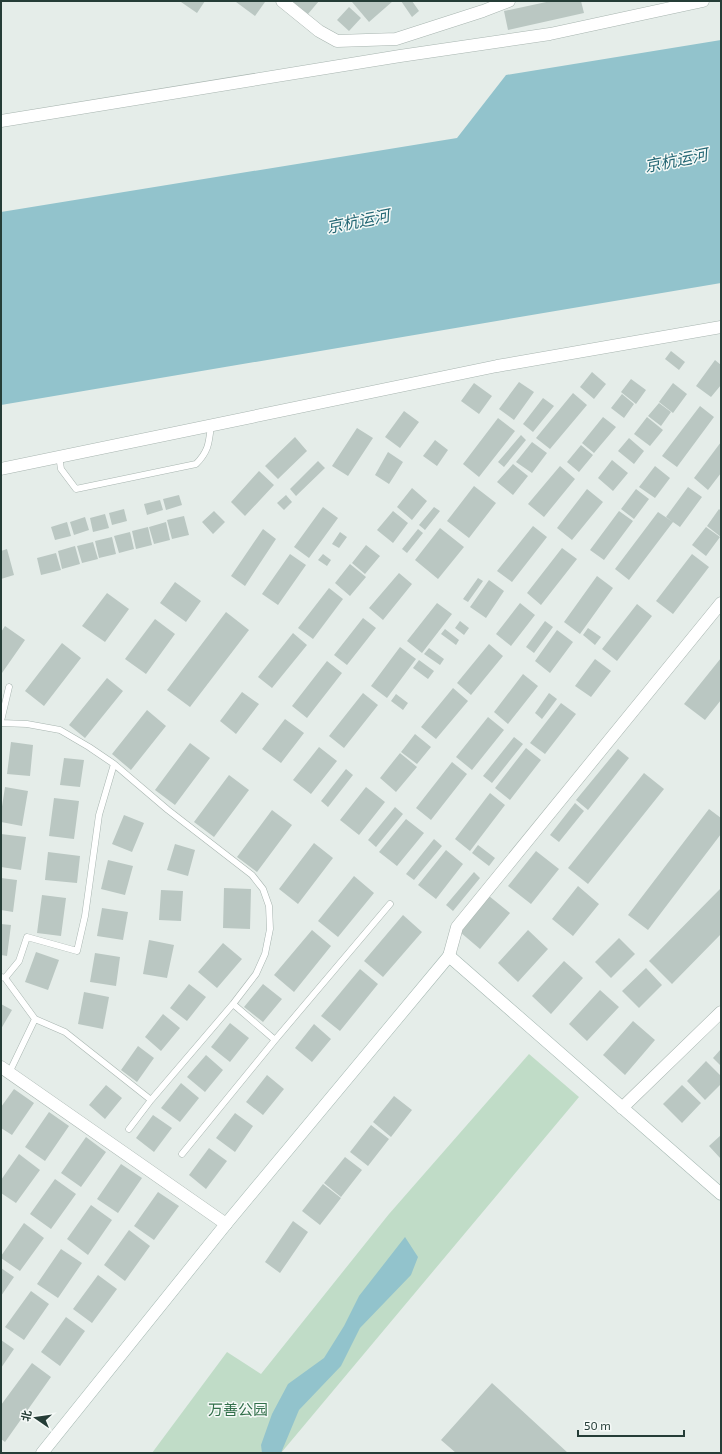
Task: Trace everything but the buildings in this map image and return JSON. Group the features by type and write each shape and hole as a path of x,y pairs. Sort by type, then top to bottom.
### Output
{"street":[{"path":"282,1 319,31 337,41 396,39 509,1"},
{"path":"1,121 400,56 550,34 703,1"},
{"path":"1,469 497,366 721,327"},
{"path":"42,1453 226,1224 449,956 458,927 721,603"},
{"path":"449,956 721,1194"},
{"path":"622,1108 721,1012"},
{"path":"5,1070 226,1224"}],"lane":[{"path":"59,456 61,469 76,489 91,486 196,464 203,457 209,446 211,425"},
{"path":"9,687 1,722 26,724 60,730 114,764 168,810 252,875 263,889 269,906 270,928 265,954 256,974 128,1129"},
{"path":"114,764 99,815 85,916 77,951 27,937 19,961 3,978 35,1019 66,1032 151,1100"},
{"path":"182,1154 275,1040 390,904"},
{"path":"232,1004 275,1040"},
{"path":"5,1070 35,1019"}],"green space":[{"name":"万善公园","path":"529,1054 579,1097 281,1453 152,1453 227,1352 261,1374 389,1214"}],"water":[{"name":"京杭运河","path":"721,40 721,283 1,405 1,212 457,138 506,75"},
{"path":"405,1237 418,1257 411,1275 360,1328 341,1366 299,1410 281,1453 262,1453 261,1445 272,1414 288,1384 324,1358 344,1326 359,1296"}]}
